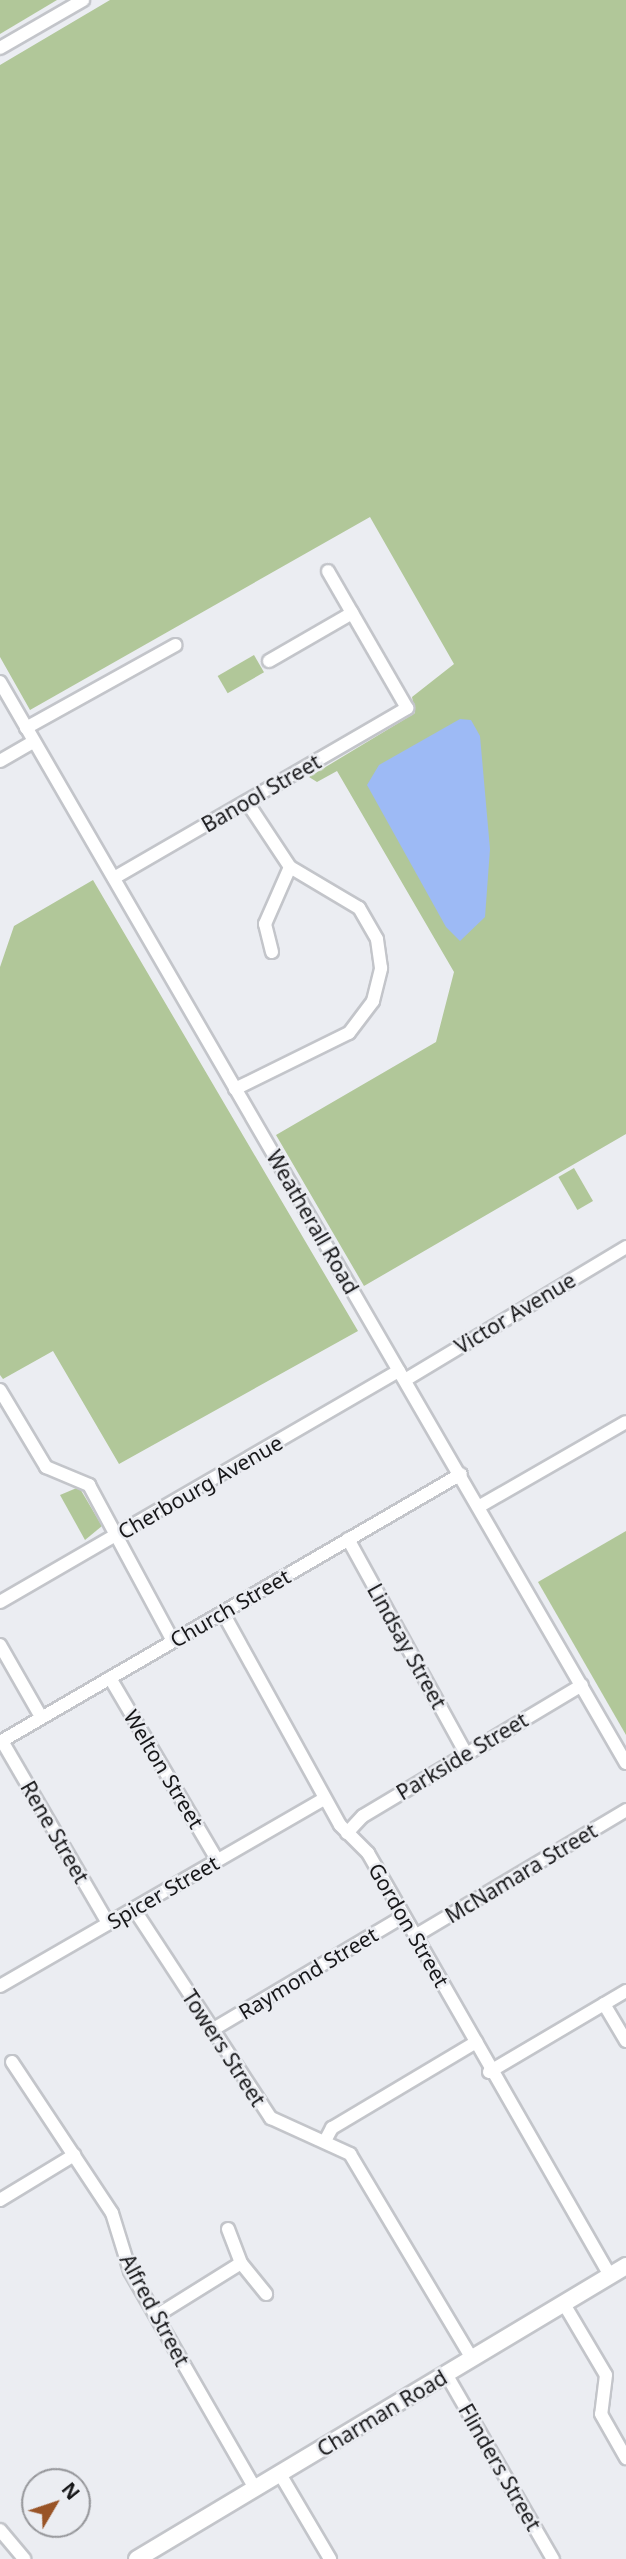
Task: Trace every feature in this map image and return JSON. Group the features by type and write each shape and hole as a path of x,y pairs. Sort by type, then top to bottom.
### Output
{"main road":[{"name":"Charman Road","path":"137,2559 626,2266"}],"street":[{"path":"0,48 83,0"},
{"path":"269,661 352,612 328,571"},
{"name":"Banool Street","path":"114,878 407,708 352,612"},
{"path":"26,728 176,645"},
{"name":"Weatherall Road","path":"0,682 480,1506 626,1763"},
{"path":"0,761 34,741"},
{"path":"235,1088 342,1038 365,1015 379,985 379,947 365,915 336,889 290,867 247,802"},
{"path":"272,952 265,924 290,867"},
{"name":"Victor Avenue","path":"402,1375 626,1247"},
{"name":"Cherbourg Avenue","path":"0,1602 402,1375"},
{"path":"0,1390 42,1463 85,1479 118,1535 173,1641"},
{"path":"480,1506 626,1422"},
{"name":"Church Street","path":"1,1741 461,1474"},
{"name":"Lindsay Street","path":"348,1539 466,1754"},
{"name":"Gordon Street","path":"223,1613 325,1798 347,1833 368,1853 607,2278"},
{"path":"0,1645 41,1717"},
{"name":"Welton Street","path":"110,1678 217,1860"},
{"name":"Parkside Street","path":"347,1833 362,1816 582,1685"},
{"name":"Rene Street","path":"1,1741 108,1923"},
{"name":"Spicer Street","path":"0,1986 325,1798"},
{"name":"McNamara Street","path":"415,1936 626,1810"},
{"name":"Towers Street","path":"134,1909 271,2118 331,2143 355,2160 469,2360"},
{"name":"Raymond Street","path":"212,2030 404,1916"},
{"path":"489,2071 626,1991"},
{"path":"604,2004 626,2041"},
{"path":"331,2143 343,2121 476,2042"},
{"name":"Alfred Street","path":"12,2062 112,2213 125,2259 255,2488"},
{"path":"0,2200 74,2155"},
{"path":"228,2229 241,2263 266,2294"},
{"path":"156,2316 241,2263"},
{"path":"564,2304 606,2375 601,2414 626,2458"},
{"name":"Flinders Street","path":"446,2374 554,2559"},
{"path":"280,2474 330,2559"},
{"path":"0,2530 24,2559"}],"green space":[{"path":"0,0 57,0 0,34"},
{"path":"110,0 626,0 626,1134 364,1286 276,1135 436,1042 454,972 337,771 317,782 309,777 415,713 412,697 454,664 370,517 30,710 0,657 0,65"},
{"path":"254,655 264,672 228,693 218,676"},
{"path":"93,880 358,1331 119,1464 53,1351 3,1379 0,1375 0,967 14,926"},
{"path":"574,1168 593,1201 577,1210 558,1177"},
{"path":"79,1487 102,1526 85,1540 60,1495"},
{"path":"626,1531 626,1735 538,1582"}],"water":[{"path":"460,719 471,720 480,736 490,849 485,917 460,941 446,927 367,785 379,765"}]}
